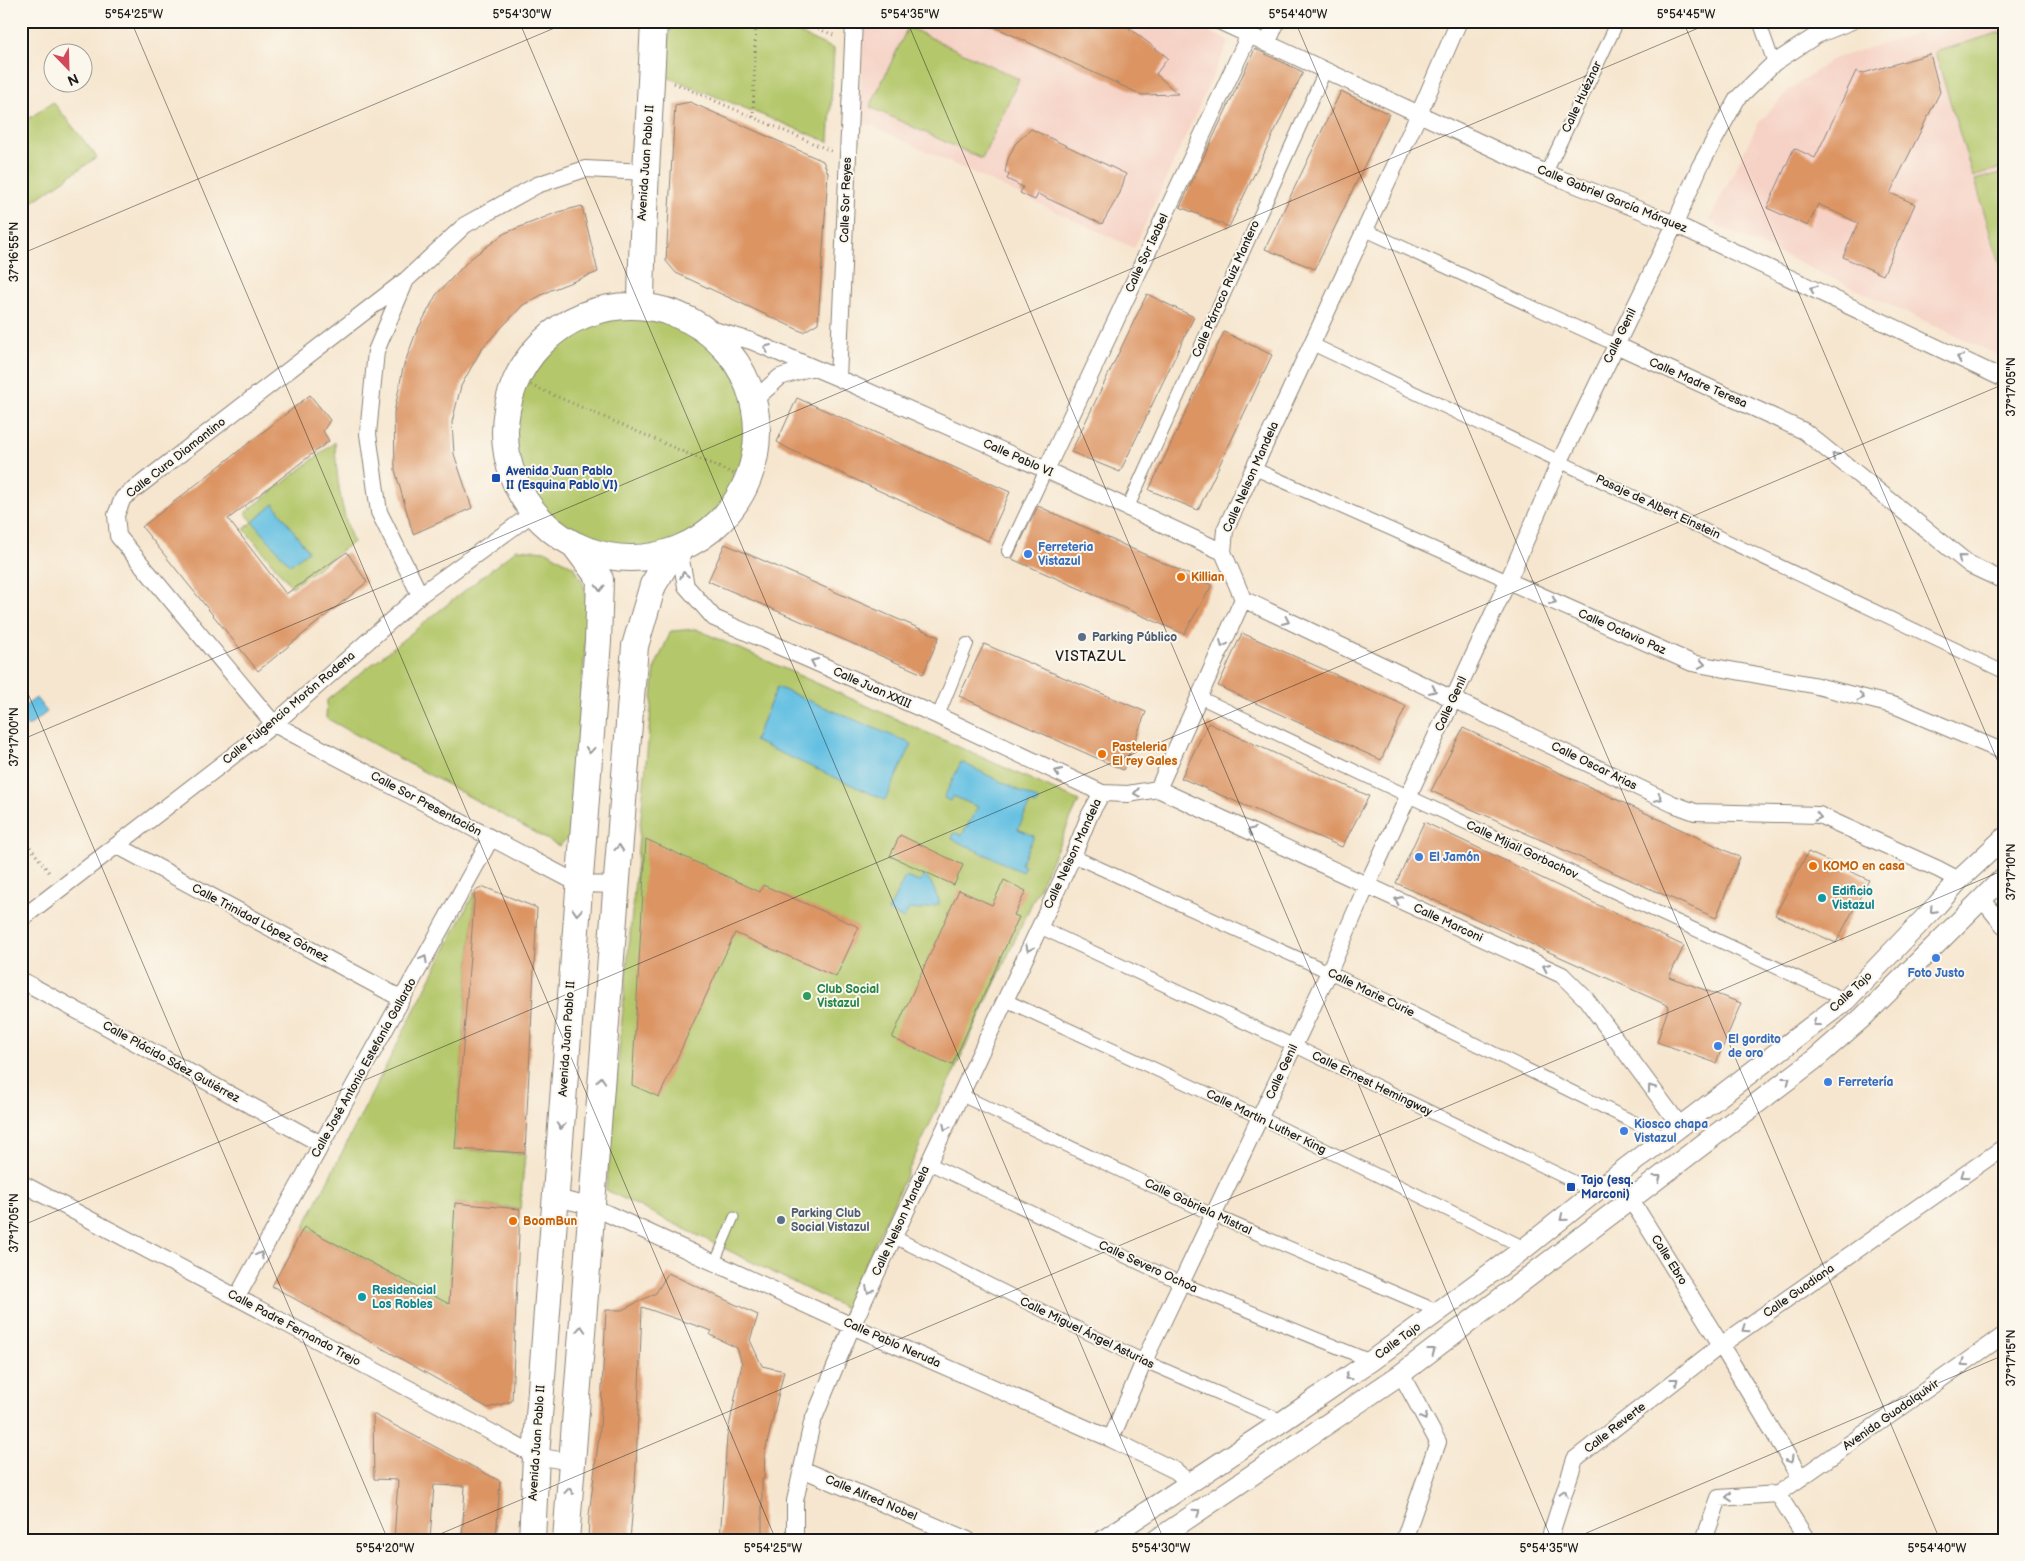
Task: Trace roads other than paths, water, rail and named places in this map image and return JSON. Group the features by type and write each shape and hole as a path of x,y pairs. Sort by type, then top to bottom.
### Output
{"main road":[{"name":"Avenida Juan Pablo II","path":"641,306 642,235 654,21"},
{"path":"641,306 672,312 700,326 724,346 742,370 754,400 758,436 748,480 736,504 710,531 676,551 641,559 608,557 576,547 552,533 533,514 511,477 503,435 510,394 529,356 560,327 599,309 641,306"},
{"name":"Avenida Juan Pablo II","path":"532,1540 536,1456 598,641 600,579 576,547"},
{"path":"566,1540 635,646 652,585 676,551"}],"street":[{"name":"Calle Sor Reyes","path":"838,378 854,21"},
{"name":"Calle Gabriel García Márquez","path":"1218,21 1546,173 1675,224 2004,379"},
{"path":"1267,44 1277,21"},
{"name":"Calle Nelson Mandela","path":"1223,552 1225,530 1419,114 1459,21"},
{"name":"Calle Huéznar","path":"1546,173 1618,21"},
{"path":"1759,21 1774,63"},
{"name":"Calle Genil","path":"1110,1439 1144,1361 1329,972 1367,885 1508,581 1560,460 1675,224 1700,166 1737,99 1774,63 1817,35 1852,21"},
{"name":"Calle Sor Isabel","path":"1046,470 1249,35"},
{"name":"Calle Párroco Ruiz Mantero","path":"1128,507 1325,71"},
{"name":"Calle Cura Diamantino","path":"274,724 118,536 116,515 123,498 406,280 465,225 537,185 585,168 647,172"},
{"name":"Calle Madre Teresa","path":"1365,230 1804,431 1970,565 2004,581"},
{"path":"406,280 376,351 368,434 379,512 420,595"},
{"name":"Calle Pablo VI","path":"700,326 751,341 838,378 1128,507 1223,552"},
{"name":"Pasaje de Albert Einstein","path":"1312,344 2004,672"},
{"path":"754,400 780,377 812,367"},
{"name":"Calle Octavio Paz","path":"1254,469 1692,663 1814,685 1896,706 2004,752"},
{"path":"1008,551 1046,470"},
{"name":"Calle Fulgencio Morón Rodena","path":"21,920 274,724 420,595 533,514"},
{"name":"Calle Juan XXIII","path":"676,551 686,586 714,618 938,716 1102,793"},
{"path":"1158,789 1243,599 1223,552"},
{"name":"Calle Oscar Arias","path":"1243,599 1673,804 1695,812 1819,815 1959,880"},
{"path":"938,716 967,644"},
{"name":"Calle Mijail Gorbachov","path":"1199,696 1408,796 1846,1000"},
{"name":"Calle Sor Presentación","path":"274,724 579,884"},
{"name":"Calle Nelson Mandela","path":"795,1540 795,1501 812,1423 852,1326 1073,856 1090,814 1102,793 1128,794 1158,789"},
{"name":"Calle Marconi","path":"1158,789 1562,975 1586,999 1674,1132"},
{"name":"Calle José Antonio Estefanía Gallardo","path":"237,1298 491,838"},
{"name":"Calle Tajo","path":"1104,1540 1283,1422 1371,1361 1525,1248 1614,1177 1846,1000 1959,880 2004,838"},
{"name":"Calle Trinidad López Gómez","path":"118,846 402,999"},
{"name":"Calle Marie Curie","path":"1073,856 1674,1132"},
{"name":"Calle Tajo","path":"1156,1540 1401,1374 1815,1058 1862,1018 2004,877"},
{"path":"579,884 616,885"},
{"path":"1982,899 2004,926"},
{"name":"Calle Ernest Hemingway","path":"1039,927 1294,1046 1595,1192"},
{"name":"Calle Plácido Sáez Gutiérrez","path":"21,980 321,1144"},
{"name":"Calle Martin Luther King","path":"1005,1000 1261,1118 1525,1248"},
{"name":"Calle Gabriela Mistral","path":"961,1095 1214,1215 1438,1311"},
{"path":"1674,1132 1681,1146 1688,1150 1697,1149"},
{"name":"Calle Guadiana","path":"1721,1345 2004,1147"},
{"name":"Calle Severo Ochoa","path":"928,1163 1181,1284 1371,1361"},
{"name":"Calle Ebro","path":"1614,1177 1721,1345"},
{"name":"Calle Padre Fernando Trejo","path":"21,1183 536,1456 571,1462"},
{"name":"Calle Pablo Neruda","path":"555,1198 591,1206 852,1326 1110,1439 1176,1471 1190,1484"},
{"name":"Calle Miguel Ángel Asturias","path":"894,1237 1144,1361 1283,1422"},
{"name":"Avenida Guadalquivir","path":"1778,1494 2004,1335"},
{"path":"1721,1345 1801,1478"},
{"name":"Calle Reverte","path":"1549,1540 1576,1459 1721,1345"},
{"path":"1401,1374 1438,1442 1404,1540"},
{"name":"Calle Alfred Nobel","path":"802,1468 968,1540"},
{"path":"1704,1540 1719,1498 1778,1494 1807,1540"}],"lane":[{"path":"715,1262 734,1217"}],"water":[{"path":"274,504 308,551 290,565 253,522"},
{"path":"777,687 912,744 885,800 754,741"},
{"path":"36,698 47,712 28,727 21,718 21,709"},
{"path":"961,762 1038,800 1036,805 1030,803 1018,829 1034,836 1021,864 1025,866 1022,872 952,839 954,833 962,835 978,807 953,796 950,801 944,798"},
{"path":"924,875 932,884 939,904 921,910 909,909 904,919 888,911 905,877 920,882"}],"place":[{"name":"Avenida Juan Pablo II (Esquina Pablo VI)","path":"496,478"},
{"name":"Ferreteria Vistazul","path":"1028,554"},
{"name":"Killian","path":"1181,577"},
{"name":"Parking Público","path":"1082,637"},
{"name":"Pasteleria El rey Gales","path":"1102,754"},
{"name":"El Jamón","path":"1419,857"},
{"name":"KOMO en casa","path":"1813,866"},
{"name":"Edificio Vistazul","path":"1822,898"},
{"name":"Foto Justo","path":"1936,958"},
{"name":"Club Social Vistazul","path":"807,996"},
{"name":"El gordito de oro","path":"1718,1046"},
{"name":"Ferretería","path":"1828,1082"},
{"name":"Kiosco chapa Vistazul","path":"1624,1131"},
{"name":"Tajo (esq. Marconi)","path":"1571,1187"},
{"name":"Parking Club Social Vistazul","path":"781,1220"},
{"name":"BoomBun","path":"513,1221"},
{"name":"Residencial Los Robles","path":"362,1297"}],"district":[{"name":"VISTAZUL","path":"1091,656"}]}
